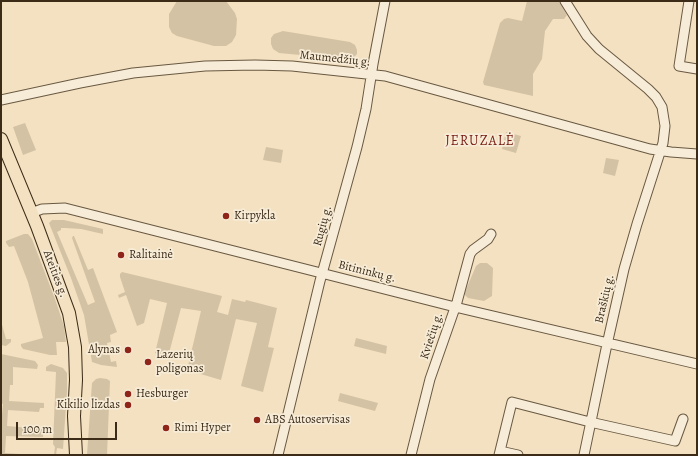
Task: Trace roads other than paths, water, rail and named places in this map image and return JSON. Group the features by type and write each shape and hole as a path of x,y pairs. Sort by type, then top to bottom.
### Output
{"main road":[{"name":"Ateities g.","path":"1,139 69,312 75,347 76,380 74,416 68,455"},
{"name":"Ateities g.","path":"74,416 76,455"}],"street":[{"name":"Rugių g.","path":"278,455 322,274 366,110 371,74 385,1"},
{"name":"Braškių g.","path":"565,1 587,36 599,49 656,97 662,107 665,126 660,151 634,232 607,342 584,455"},
{"path":"689,1 679,66 697,69"},
{"name":"Maumedžių g.","path":"1,100 80,82 133,73 206,66 285,66 385,76 660,151 697,154"},
{"name":"Bitininkų g.","path":"31,213 42,209 65,208 455,307 697,364"},
{"name":"Kviečių g.","path":"411,455 430,379 455,307 470,254 488,239 490,234"},
{"path":"518,455 499,453 512,402 590,422 676,441 683,419"}],"place":[{"name":"Kirpykla","path":"226,216"},
{"name":"Ralitainė","path":"121,255"},
{"name":"Alynas","path":"128,350"},
{"name":"Lazerių poligonas","path":"148,362"},
{"name":"Hesburger","path":"128,394"},
{"name":"Kikilio lizdas","path":"128,405"},
{"name":"ABS Autoservisas","path":"257,420"},
{"name":"Rimi Hyper","path":"166,428"}],"district":[{"name":"JERUZALĖ","path":"480,142"}]}
